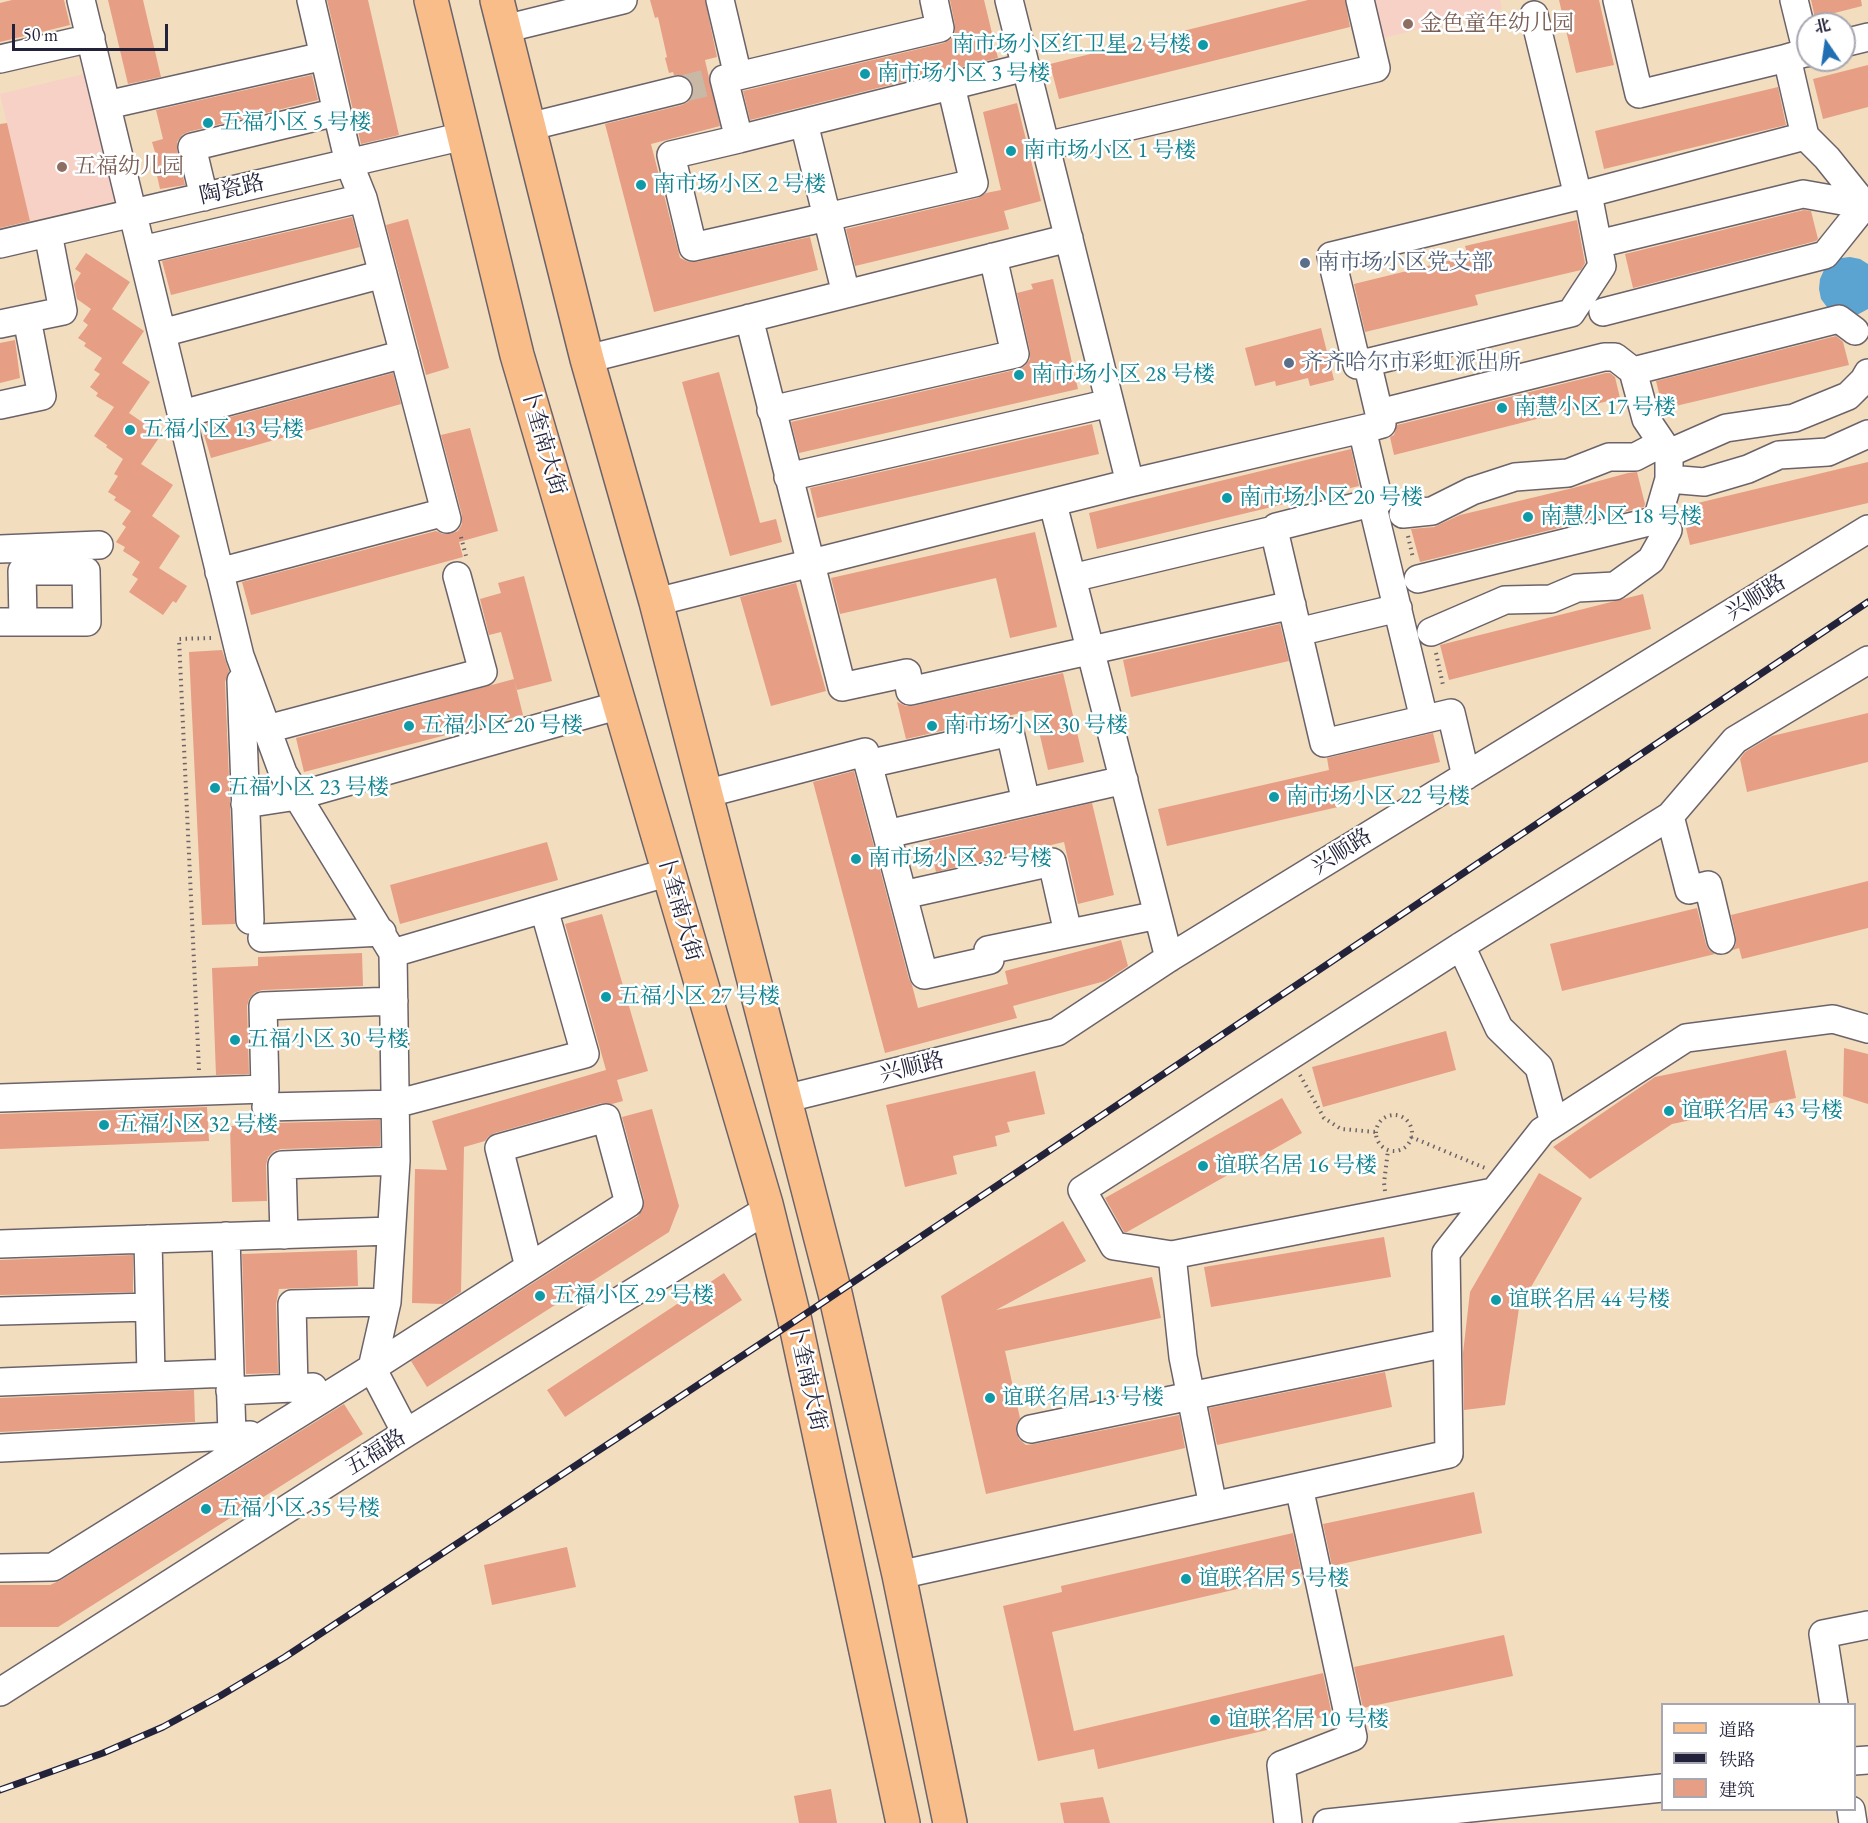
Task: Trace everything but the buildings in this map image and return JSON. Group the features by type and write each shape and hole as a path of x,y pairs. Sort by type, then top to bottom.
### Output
{"main road":[{"name":"卜奎南大街","path":"431,0 517,355 768,1215 795,1321 903,1823"},
{"name":"卜奎南大街","path":"501,14 586,359 656,602 835,1293 899,1575 950,1823"}],"street":[{"path":"81,0 237,646 283,773 388,942 394,1001 396,1161 387,1302 372,1368 406,1433"},
{"path":"219,572 446,515 384,274 363,198 349,163 311,0"},
{"path":"501,14 623,0"},
{"path":"720,0 724,79 739,139"},
{"path":"724,79 940,28 934,0"},
{"path":"1009,0 1131,483"},
{"path":"1046,146 1376,68 1360,0"},
{"path":"1617,0 1639,94 1796,55"},
{"path":"1794,0 1796,15"},
{"path":"1534,15 1600,255 1604,357"},
{"path":"0,59 91,38"},
{"path":"107,105 324,56"},
{"path":"951,86 974,183 693,247 671,156 1026,67"},
{"path":"1802,72 1805,136 1827,158 1866,207"},
{"path":"528,126 678,90"},
{"path":"204,197 192,147 338,112"},
{"path":"804,123 846,294"},
{"name":"陶瓷路","path":"0,244 464,136"},
{"path":"1805,136 1583,195 1331,256 1357,365 1571,313 1600,255 1803,194 1866,207"},
{"path":"1803,194 1827,158"},
{"path":"142,250 363,198"},
{"path":"1603,312 1826,255 1866,207"},
{"path":"0,324 63,311 48,233"},
{"path":"586,359 1069,238"},
{"path":"771,410 1015,354 993,257"},
{"path":"162,333 384,274"},
{"path":"749,318 842,687 907,673 910,691 1292,605"},
{"path":"0,405 42,396 27,319"},
{"path":"1633,371 1839,320 1861,330 1867,381 1848,396 1794,418 1726,428 1667,459"},
{"path":"182,414 404,354"},
{"path":"656,602 1053,504 1604,357 1615,357 1633,371 1646,419 1667,459 1657,520"},
{"path":"1276,527 1379,501 1367,362"},
{"path":"788,477 1110,403"},
{"path":"1403,514 1432,511 1472,491 1515,477 1568,473 1609,457 1667,459 1704,482 1748,470 1779,454 1828,452 1868,434"},
{"path":"1372,503 1424,719"},
{"path":"1053,504 1169,958"},
{"path":"1418,579 1657,520"},
{"path":"1431,632 1505,600 1551,599 1577,588 1615,586 1651,560 1668,530 1657,520"},
{"name":"兴顺路","path":"784,1099 1057,1032 1169,958 1868,529"},
{"path":"1072,578 1274,530 1324,743 1451,713 1466,776"},
{"path":"0,549 99,545"},
{"path":"267,729 483,672 458,576"},
{"path":"1298,632 1398,608"},
{"path":"237,646 245,804 256,929 388,942 544,909 669,872"},
{"path":"1499,1185 1390,1212 1172,1255 1114,1246 1082,1190 1461,946 1670,816 1735,740 1868,660"},
{"path":"245,804 297,796 620,705"},
{"path":"868,764 1010,732 1026,802"},
{"path":"705,794 865,752 924,975 990,960 988,950 1158,915"},
{"path":"887,834 1124,780"},
{"path":"1670,816 1689,890 1708,885 1721,940"},
{"path":"903,896 1052,862 1068,933"},
{"path":"0,1098 209,1091 266,1098 395,1104 585,1054 544,909"},
{"path":"1461,946 1499,1028 1539,1067 1554,1123"},
{"path":"266,1098 263,1006 394,1001"},
{"path":"899,1575 1449,1454 1446,1253 1542,1131 1686,1038 1833,1019 1868,1029"},
{"path":"0,1568 52,1567 372,1368 629,1203 606,1118 499,1148 529,1267"},
{"path":"284,1235 282,1165 396,1161"},
{"name":"五福路","path":"0,1692 406,1433 755,1217"},
{"path":"0,1244 392,1231"},
{"path":"226,1236 232,1435"},
{"path":"148,1239 151,1376"},
{"path":"1172,1255 1183,1357 1213,1506"},
{"path":"294,1388 292,1304 387,1302"},
{"path":"0,1311 149,1307"},
{"path":"1031,1429 1447,1342"},
{"path":"0,1383 151,1376 294,1388 342,1386"},
{"path":"0,1448 263,1434"},
{"path":"1288,1823 1281,1765 1353,1737 1299,1487"},
{"path":"1834,1703 1823,1634 1868,1626"},
{"path":"1327,1823 1661,1788"}],"path":[{"path":"446,515 455,517 471,572 458,576"},
{"path":"209,1091 179,639 237,646"},
{"path":"1290,1056 1324,1118 1341,1129 1376,1132"},
{"path":"1396,1116 1406,1121 1411,1137 1405,1147 1400,1150 1388,1150 1379,1143 1376,1132 1380,1121 1396,1116"},
{"path":"1411,1137 1499,1185"},
{"path":"1388,1150 1384,1183 1390,1212"}],"shaded area":[{"name":"金色童年幼儿园","path":"1369,0 1500,0 1502,9 1379,39"},
{"name":"五福幼儿园","path":"84,74 115,201 30,221 0,94"}],"water":[{"path":"1850,257 1868,264 1868,309 1855,316 1835,314 1821,299 1819,289 1824,270 1831,262"}],"tunnel":[{"path":"678,90 710,82"}],"railway":[{"path":"0,1790 103,1753 163,1727 285,1657 795,1321 1868,602"}],"place":[{"name":"金色童年幼儿园","path":"1408,24"},
{"name":"南市场小区红卫星 2 号楼","path":"1203,45"},
{"name":"南市场小区 3 号楼","path":"865,74"},
{"name":"五福小区 5 号楼","path":"208,123"},
{"name":"南市场小区 1 号楼","path":"1011,151"},
{"name":"五福幼儿园","path":"62,167"},
{"name":"南市场小区 2 号楼","path":"641,185"},
{"name":"南市场小区党支部","path":"1305,263"},
{"name":"齐齐哈尔市彩虹派出所","path":"1289,363"},
{"name":"南市场小区 28 号楼","path":"1019,375"},
{"name":"南慧小区 17 号楼","path":"1502,408"},
{"name":"五福小区 13 号楼","path":"130,430"},
{"name":"南市场小区 20 号楼","path":"1227,498"},
{"name":"南慧小区 18 号楼","path":"1528,517"},
{"name":"五福小区 20 号楼","path":"409,726"},
{"name":"南市场小区 30 号楼","path":"932,726"},
{"name":"五福小区 23 号楼","path":"215,788"},
{"name":"南市场小区 22 号楼","path":"1274,797"},
{"name":"南市场小区 32 号楼","path":"856,859"},
{"name":"五福小区 27 号楼","path":"606,997"},
{"name":"五福小区 30 号楼","path":"235,1040"},
{"name":"谊联名居 43 号楼","path":"1669,1111"},
{"name":"五福小区 32 号楼","path":"104,1125"},
{"name":"谊联名居 16 号楼","path":"1203,1166"},
{"name":"五福小区 29 号楼","path":"540,1296"},
{"name":"谊联名居 44 号楼","path":"1496,1300"},
{"name":"谊联名居 13 号楼","path":"990,1398"},
{"name":"五福小区 35 号楼","path":"206,1509"},
{"name":"谊联名居 5 号楼","path":"1186,1579"},
{"name":"谊联名居 10 号楼","path":"1215,1720"}]}
